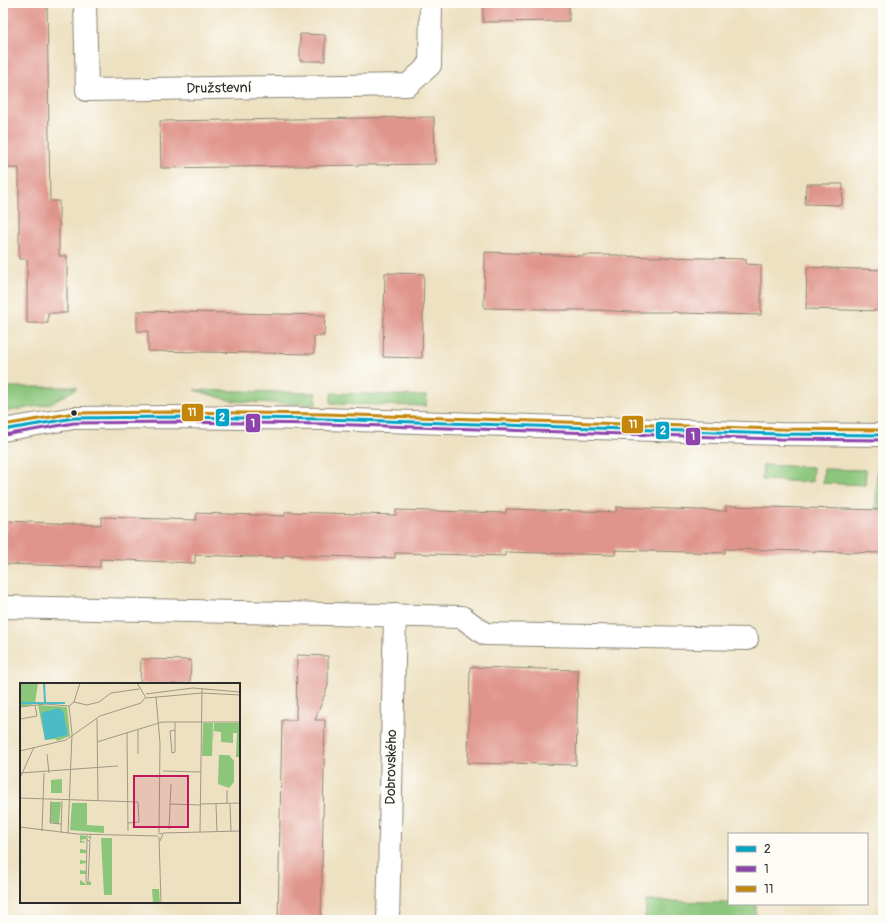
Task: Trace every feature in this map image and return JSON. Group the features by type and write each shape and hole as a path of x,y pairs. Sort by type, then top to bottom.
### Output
{"street":[{"name":"Družstevní","path":"86,3 87,90 408,85 430,65 431,3"},
{"path":"3,430 74,418 174,416 764,434 883,435"},
{"path":"3,607 462,616 485,634 747,639"},
{"name":"Dobrovského","path":"388,920 395,615"}],"green space":[{"path":"3,387 76,387 76,389 50,404 3,412"},
{"path":"194,390 316,393 316,405 233,401"},
{"path":"331,393 427,396 426,406 331,404"},
{"path":"763,465 813,467 812,482 762,480"},
{"path":"824,469 866,470 865,485 823,483"},
{"path":"877,469 883,469 883,509 876,509"},
{"path":"646,901 728,902 728,905 756,905 756,920 645,920"}],"building":[{"path":"3,3 47,3 50,201 59,201 59,256 67,256 67,313 48,313 48,323 27,323 27,259 19,259 19,168 3,168"},
{"path":"483,3 569,3 569,21 483,22"},
{"path":"300,34 325,35 325,61 300,61"},
{"path":"434,117 435,164 161,168 160,121"},
{"path":"806,184 843,184 842,205 805,204"},
{"path":"485,252 583,256 619,255 746,259 746,264 761,265 761,315 484,308"},
{"path":"807,267 883,270 883,311 806,309"},
{"path":"385,273 424,274 422,358 383,357"},
{"path":"137,311 325,315 324,336 314,336 314,354 148,351 148,331 137,331"},
{"path":"726,506 883,510 883,553 725,549 725,553 615,550 615,555 505,552 505,556 395,553 395,558 284,555 284,558 195,555 195,563 100,559 100,567 5,564 6,521 101,525 101,517 196,520 197,513 285,516 285,512 396,515 396,510 506,513 506,509 616,512 616,507 726,511"},
{"path":"297,655 328,656 328,686 315,720 325,720 321,920 278,920 282,720 296,720"},
{"path":"141,659 191,660 190,683 140,683"},
{"path":"470,667 578,670 576,765 468,763"}],"transit line":[{"name":"11","path":"3,425 74,413 174,412 324,414 780,429 883,430"},
{"name":"2","path":"3,430 74,418 174,417 324,419 780,434 883,435"},
{"name":"1","path":"4,435 74,423 174,422 324,424 780,439 883,440"}]}
